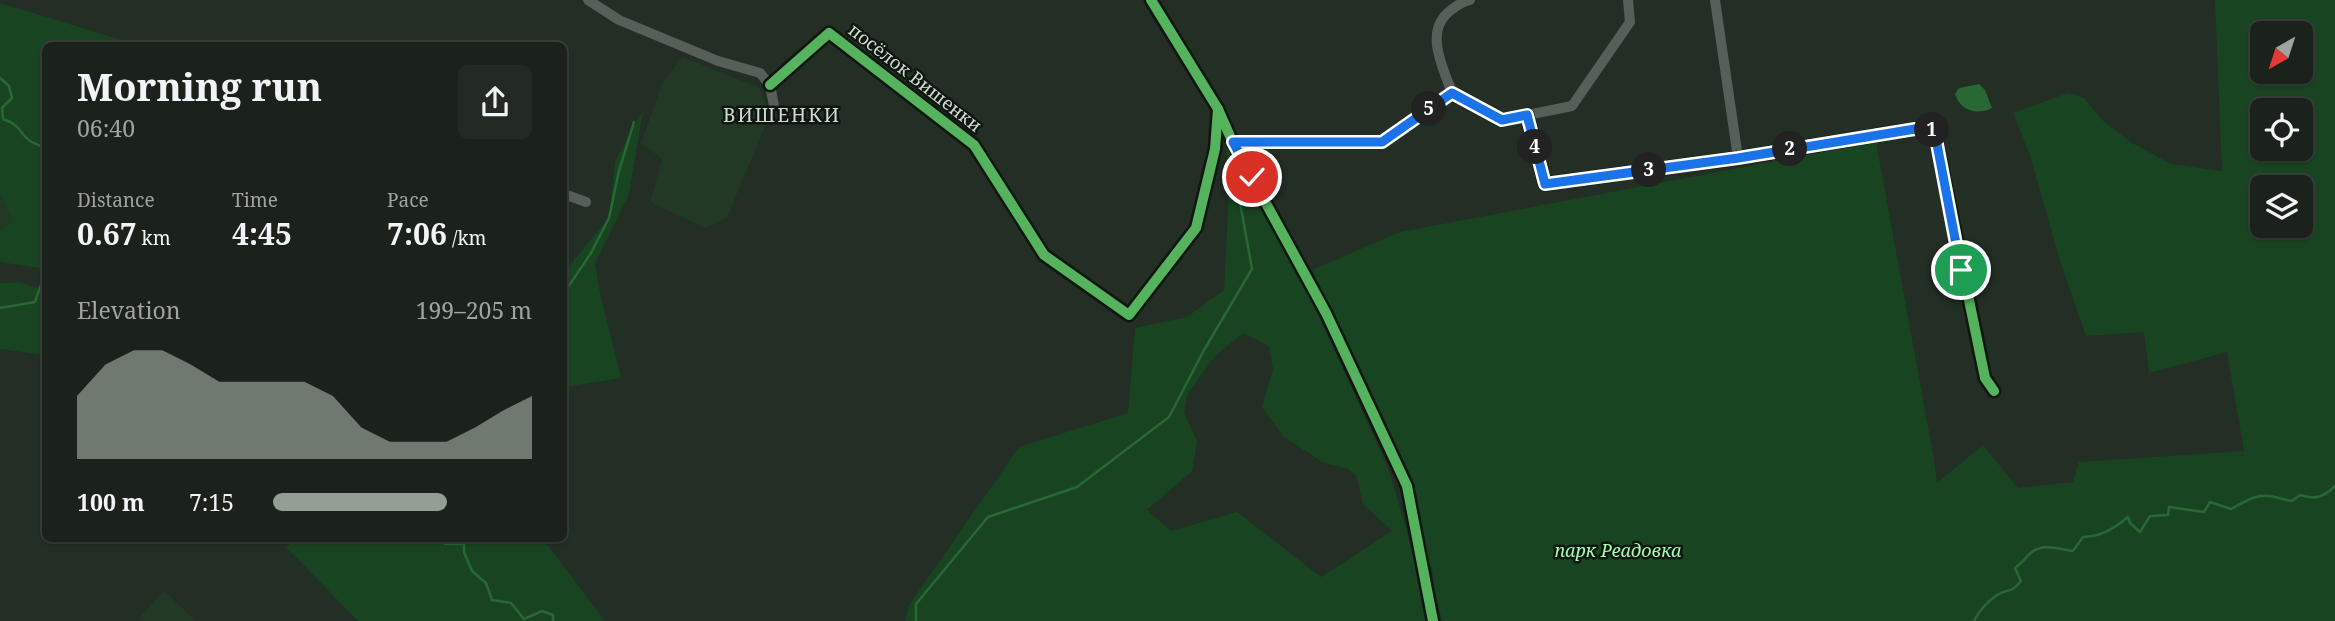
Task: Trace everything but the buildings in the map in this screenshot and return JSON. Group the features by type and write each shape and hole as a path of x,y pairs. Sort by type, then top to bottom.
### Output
{"street":[{"path":"588,0 619,20 718,61 760,73 770,85 774,106"},
{"path":"1151,0 1218,109 1233,142 1326,313 1407,486 1433,621"},
{"path":"1470,0 1464,1 1442,16 1435,32 1437,50 1452,93 1502,120 1572,106 1630,22 1629,0"},
{"path":"1715,0 1738,158"},
{"name":"посёлок Вишенки","path":"770,85 829,33 974,145 1044,255 1129,315 1196,228 1215,149 1218,109"},
{"path":"1233,142 1382,142 1452,93"},
{"path":"1527,115 1545,184 1738,158 1915,129 1931,130 1936,139 1985,377 1994,391"},
{"path":"567,195 586,202"}],"shaded area":[{"path":"683,57 760,88 770,114 727,218 705,228 650,202 662,159 641,143 663,82"},
{"path":"1979,84 1985,90 1992,108 1969,110 1957,100 1955,94 1959,88"},
{"path":"0,194 13,222 0,230"},
{"path":"164,591 196,621 142,621 139,618"}],"green space":[{"name":"парк Реадовка","path":"2215,0 2335,0 2335,621 1442,621 1412,486 1312,270 1400,232 1876,142 1937,483 1983,445 2018,488 2073,482 2079,462 2244,451 2227,352 2149,373 2144,332 2086,336 2059,258 2030,155 2013,113 2068,93 2084,98 2102,120 2132,143 2171,164 2222,171"},
{"path":"0,3 128,42 42,42 42,269 0,262 0,230 13,222 0,194"},
{"path":"643,110 629,194 595,263 621,378 567,387 567,268 609,218 615,161"},
{"path":"1226,143 1302,279 1389,470 1421,580 1429,621 905,621 909,605 1019,447 1128,413 1135,328 1187,317 1224,290 1229,190","holes":["1243,333 1269,346 1273,369 1262,407 1284,437 1324,463 1347,468 1356,475 1363,504 1392,531 1321,577 1237,512 1171,531 1147,510 1192,471 1197,441 1184,413 1187,395 1215,356"]},
{"path":"20,282 42,290 42,355 0,349 0,283"},
{"path":"292,542 545,542 605,621 358,621 286,547"}],"waterway":[{"path":"0,78 9,86 12,98 2,108 3,119 17,127 30,141 42,146"},
{"path":"567,289 591,253 609,218 619,171 634,122"},
{"path":"916,621 916,604 988,517 1077,487 1169,417 1204,350 1252,269 1235,175"},
{"path":"0,308 35,302 42,282"},
{"path":"1974,621 1993,598 2018,585 2021,581 2015,568 2036,549 2051,547 2073,551 2083,537 2107,531 2128,517 2130,523 2140,532 2150,516 2168,515 2169,507 2204,512 2210,502 2231,509 2259,496 2292,501 2300,495 2319,496 2335,486"},
{"path":"444,542 464,544 464,552 472,571 486,583 492,600 511,603 524,619 542,611 553,615 553,621"}],"cycle path":[{"path":"1151,0 1218,109 1233,143 1326,313 1407,486 1433,621"},
{"path":"770,85 829,33 974,145 1044,255 1129,315 1196,228 1215,149 1218,109"},
{"path":"1527,115 1545,184 1738,158 1915,129 1931,130 1936,139 1985,378 1994,391"}],"district":[{"name":"ВИШЕНКИ","path":"782,115"}],"route":[{"path":"1252,177 1233,142 1382,142 1452,93 1502,120 1527,115 1545,184 1738,158 1915,129 1931,130 1936,139 1961,270"}]}
